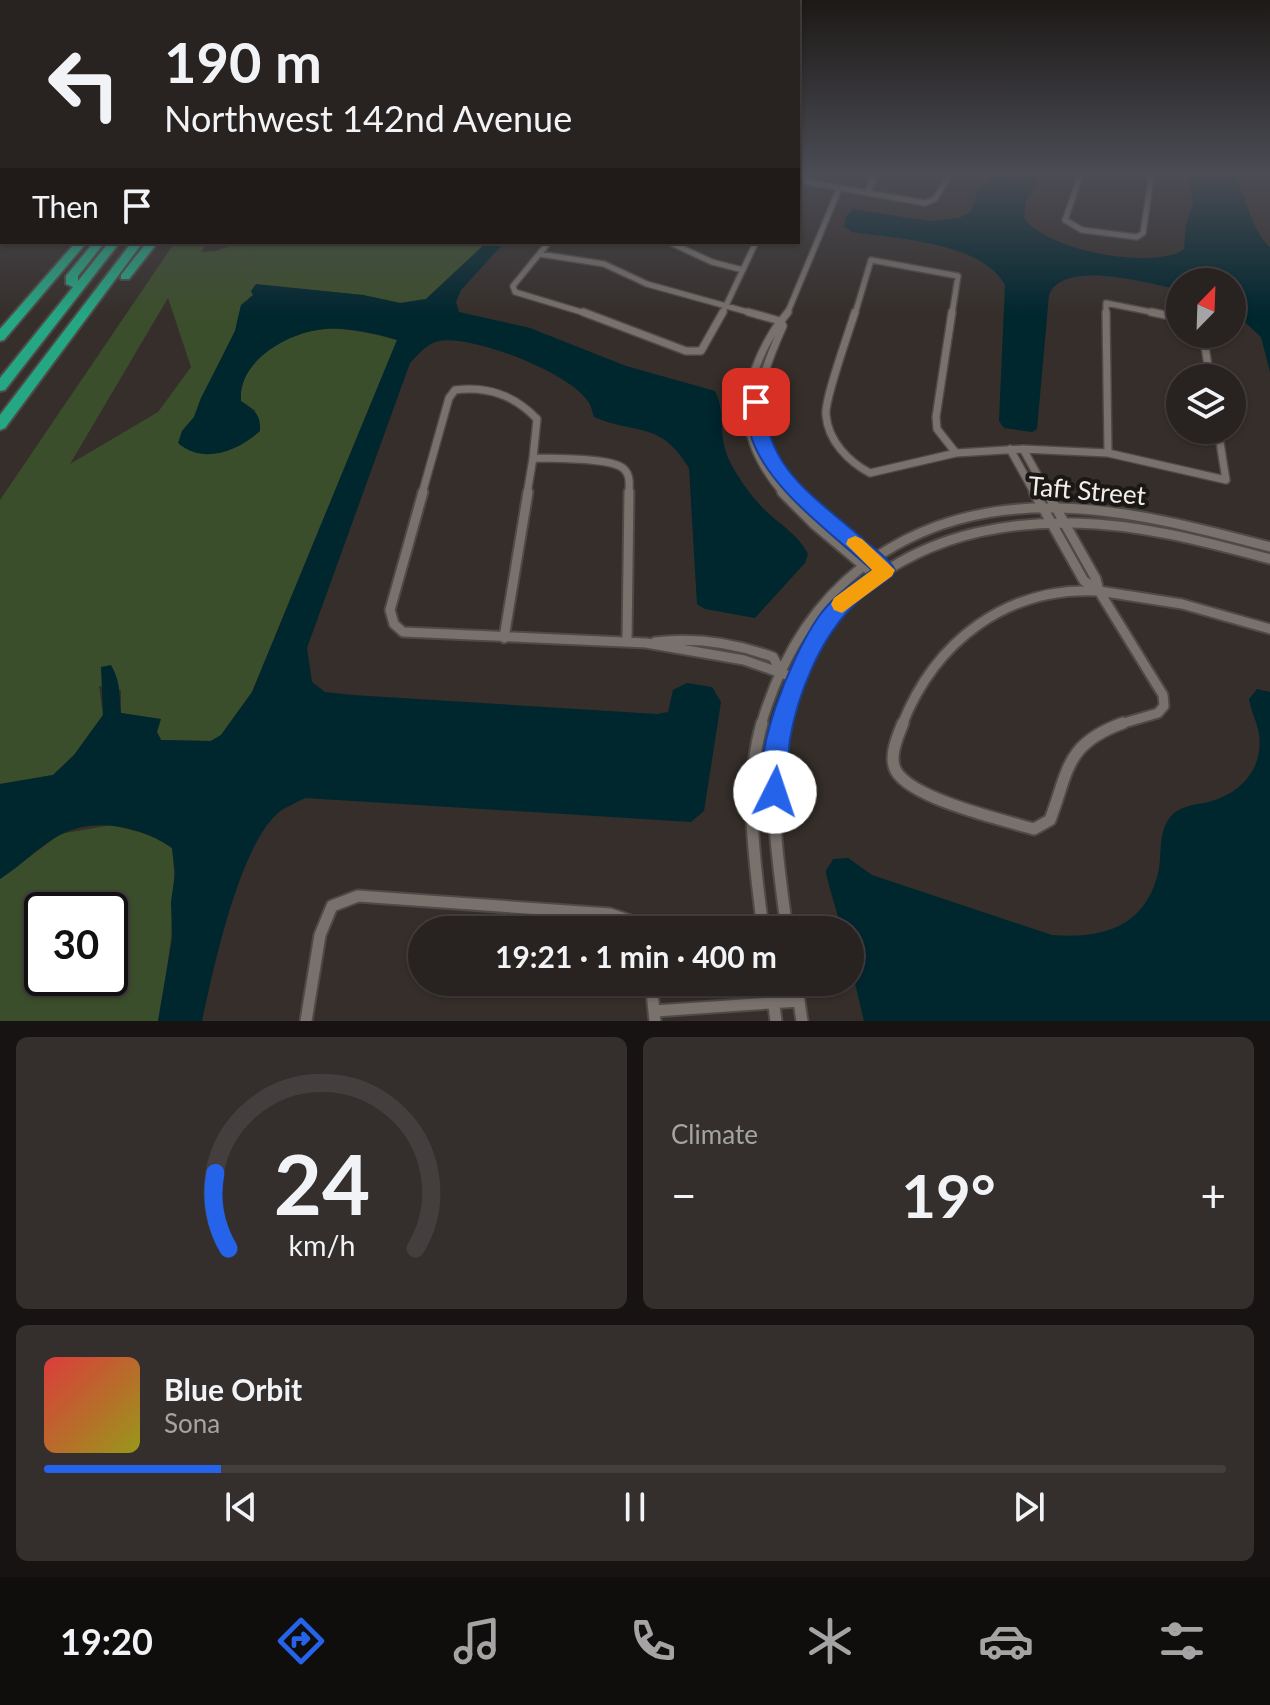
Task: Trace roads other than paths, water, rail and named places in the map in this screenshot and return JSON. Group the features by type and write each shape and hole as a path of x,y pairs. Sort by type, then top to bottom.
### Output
{"highway":[{"path":"0,337 80,244"},
{"path":"0,371 102,244"},
{"path":"0,387 113,244"},
{"path":"0,425 136,244"},
{"path":"58,348 100,306 151,244"}],"street":[{"path":"781,321 786,316 825,222"},
{"path":"1067,222 1082,230 1137,237 1143,233 1143,222"},
{"path":"548,244 513,286 515,292 556,302 686,351 701,351 727,308 755,244"},
{"path":"673,244 712,262 743,270"},
{"path":"540,254 604,264 647,284 781,321"},
{"path":"956,453 937,429 936,417 958,276 871,260 825,413 831,436 853,464 870,473 956,453 1023,449 1108,453 1226,480 1220,444"},
{"path":"1108,453 1106,303 1166,315"},
{"path":"781,321 783,326 756,402 757,429 762,442 773,464 796,492 881,573"},
{"path":"504,638 537,419 530,410 490,388 455,390 449,398 390,610 394,624 403,632 504,638 646,643 720,654 780,670 798,679"},
{"path":"1010,449 1084,581 1098,589"},
{"path":"1023,449 1096,579 1098,589 1163,695 1164,706 1158,713 1120,721 1095,735 1069,763 1050,820 1034,829 914,790 896,772 894,751 909,702 927,671 945,649 982,620 1031,598 1098,589 1193,606 1270,629"},
{"path":"533,458 608,462 622,466 629,476 627,641"},
{"name":"Taft Street","path":"761,916 754,851 753,791 758,738 780,670 807,621 831,594 867,562 894,544 958,518 1010,508 1104,510 1180,523 1270,547"},
{"name":"Taft Street","path":"785,916 776,851 778,740 789,698 798,679 825,625 847,598 881,573 938,542 967,532 1019,522 1113,524 1190,537 1270,559"},
{"path":"306,1021 320,935 332,906 358,896 614,916"},
{"path":"653,996 655,1016 799,1001"},
{"path":"773,996 776,1021"},
{"path":"798,996 802,1021"}],"water":[{"path":"845,222 1028,222 1053,239 1075,247 1100,254 1149,258 1184,249 1187,222 1253,222 1270,247 1270,372 1261,337 1246,323 1246,268 1166,268 1166,287 1109,276 1071,278 1058,284 1049,295 1037,429 1032,432 1004,428 999,421 1005,285 994,271 958,251 852,232 844,226"},
{"path":"485,244 503,244 461,290 456,302 459,312 530,328 626,366 715,391 726,454 731,464 756,500 803,546 808,554 805,563 755,618 705,609 697,604 689,468 668,442 646,431 594,417 588,402 576,389 540,367 518,358 454,341 439,341 427,347 410,363 307,648 312,682 325,692 353,695 657,714 668,712 673,690 687,683 712,687 721,702 704,811 691,822 305,798 278,813 251,853 230,911 202,1021 158,1021 172,939 171,902 175,873 172,848 147,834 118,826 88,826 60,835 0,879 0,784 53,775 74,755 103,715 101,667 111,665 114,671 121,713 161,719 157,732 161,740 211,741 221,735 252,692 397,340 355,330 326,329 291,338 275,346 249,370 243,385 241,401 256,413 260,431 220,453 188,450 178,443 182,431 194,417 235,331 241,305 253,295 251,291 256,284 363,295 400,303 426,299"},
{"path":"1257,689 1270,692 1270,1021 864,1021 858,996 864,996 864,916 838,916 826,874 833,859 848,858 872,875 1052,935 1089,935 1105,931 1133,916 1153,889 1159,869 1162,835 1171,816 1182,808 1228,794 1238,788 1253,770 1259,734 1249,699"}]}
